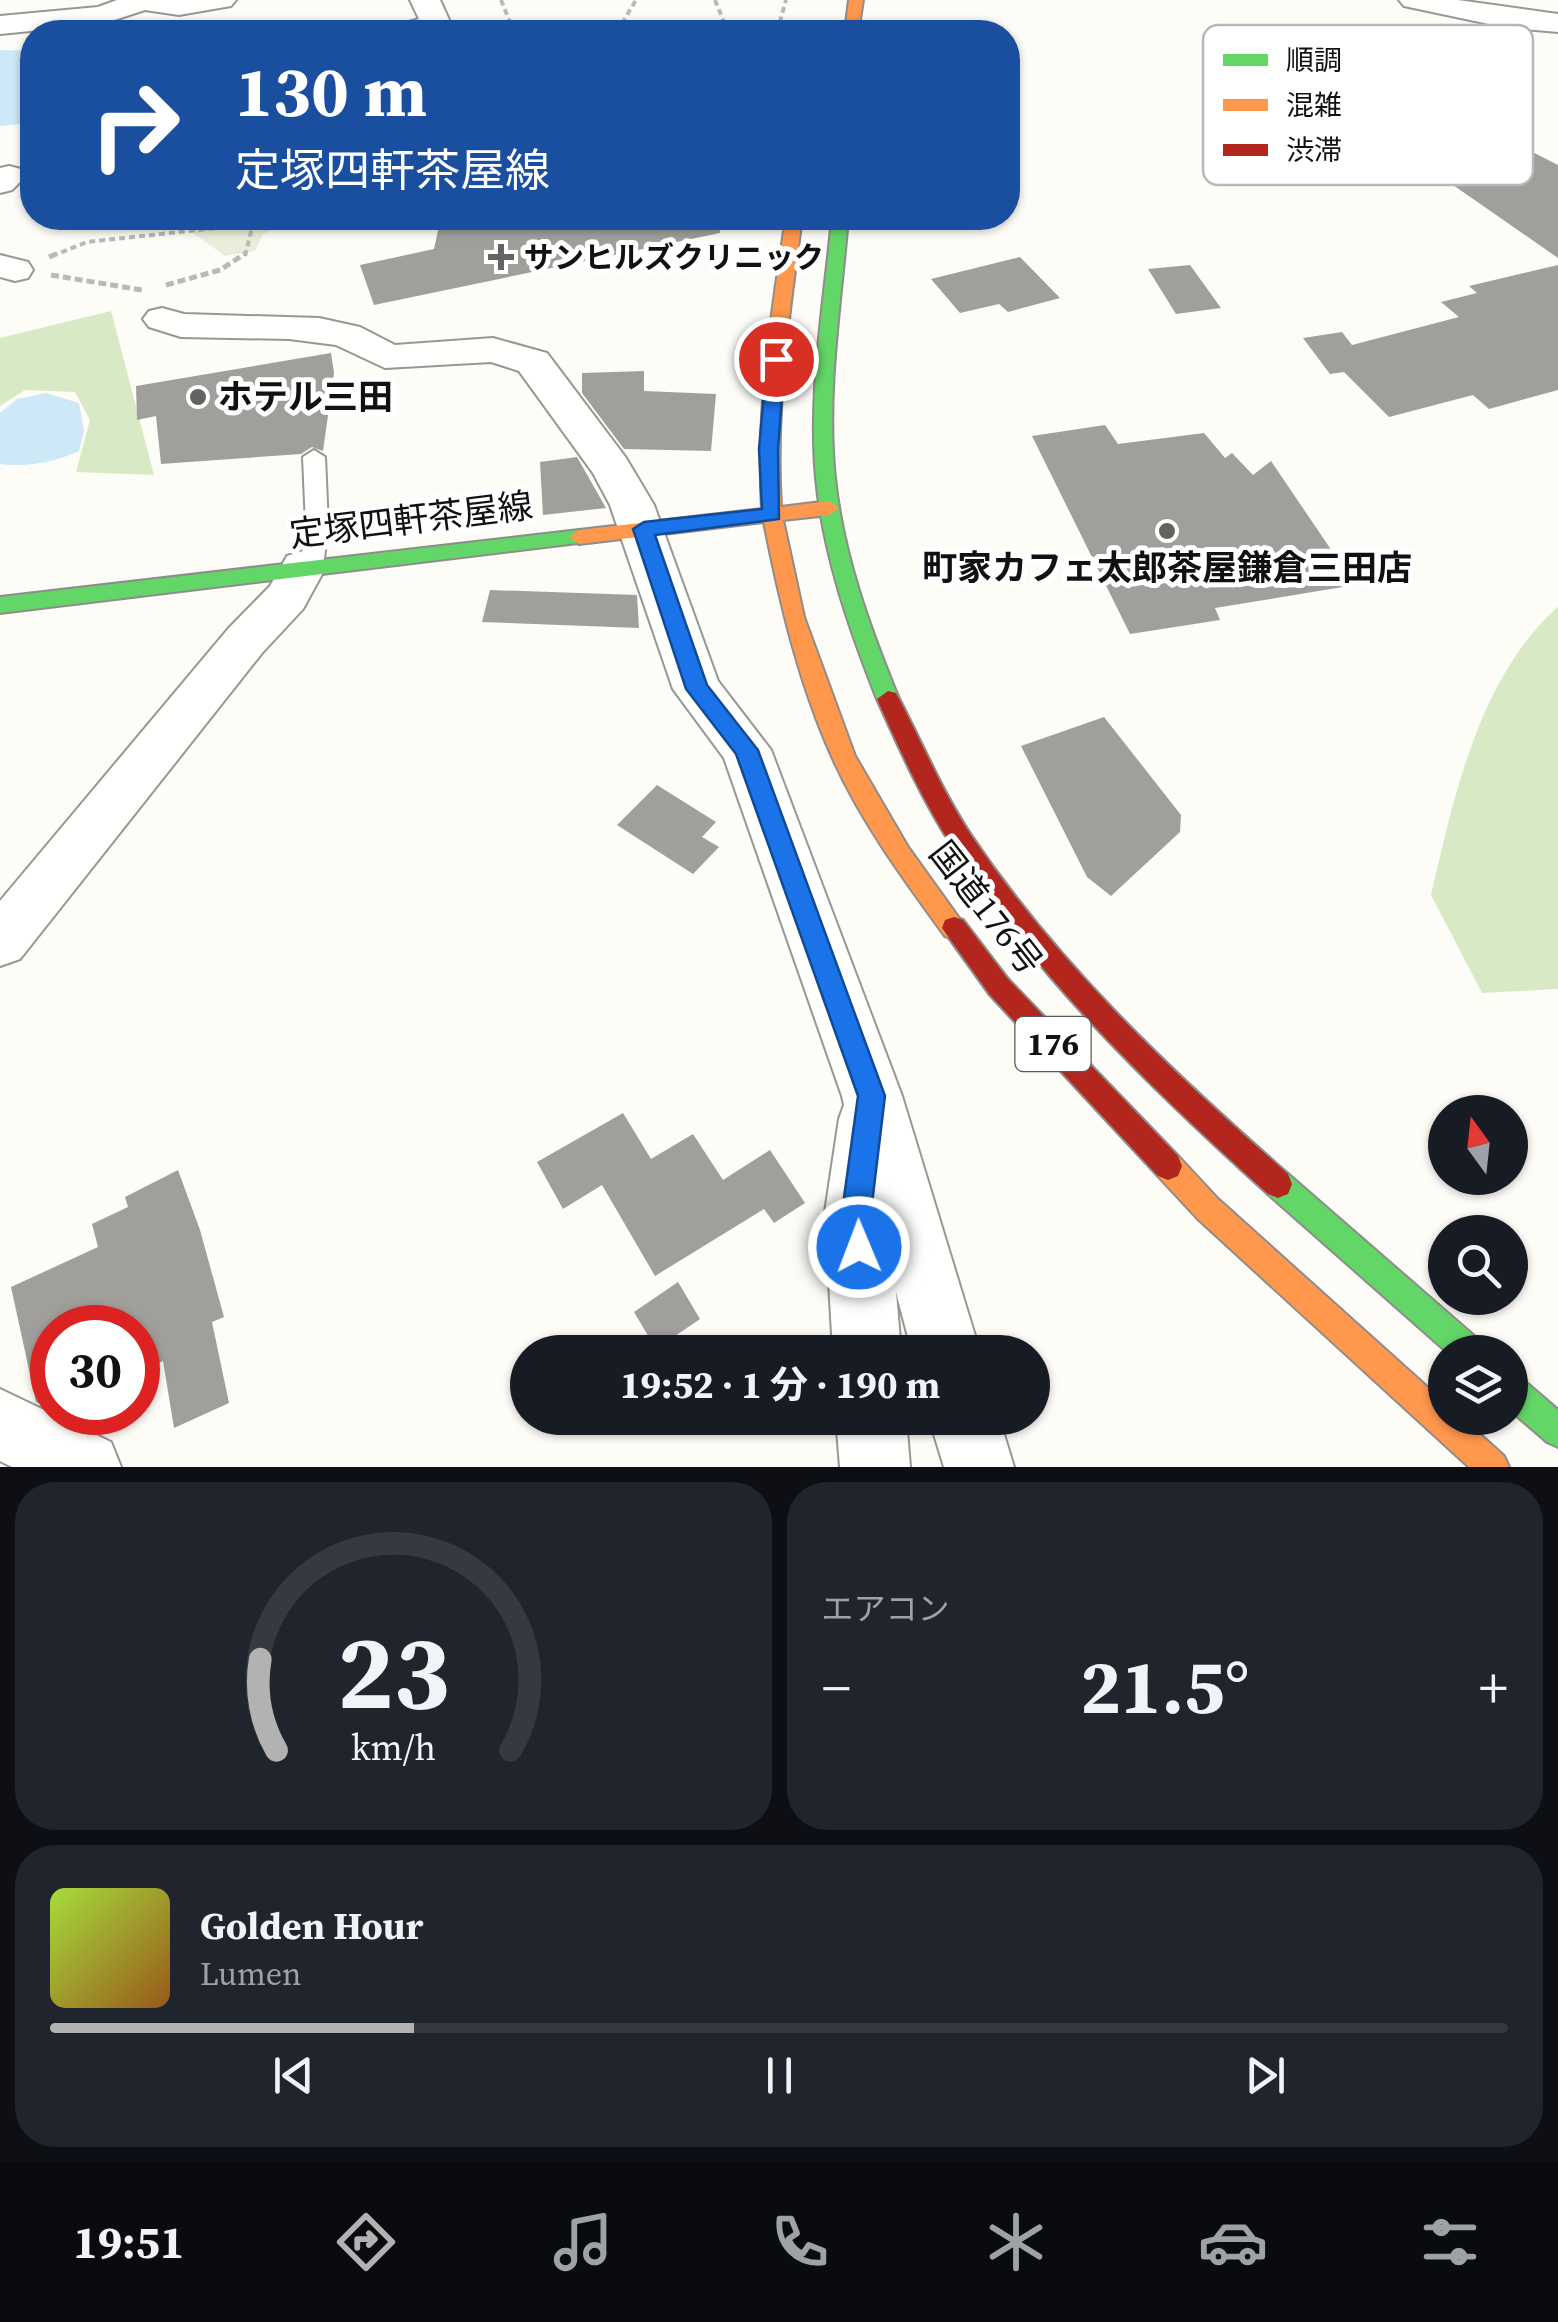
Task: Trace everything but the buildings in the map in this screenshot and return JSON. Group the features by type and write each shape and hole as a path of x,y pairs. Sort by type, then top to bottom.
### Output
{"main road":[{"name":"国道176号","path":"793,230 770,432 772,514 793,618 844,758 900,854 988,972 1208,1209 1493,1467"},
{"name":"国道176号","path":"839,230 824,438 830,508 860,634 913,762 984,880 1121,1039 1182,1100 1450,1335"},
{"name":"定塚四軒茶屋線","path":"0,605 830,508"},
{"path":"1528,1405 1558,1431"}],"street":[{"path":"57,20 102,16 144,0 179,6 221,0"},
{"path":"1414,0 1504,18 1558,23"},
{"path":"155,304 182,325 333,332 393,357 464,350 518,355 533,362 611,468 644,529 697,689 746,750 872,1096 941,1335"},
{"path":"0,942 244,641 287,597 307,567"},
{"path":"865,1335 857,1212 872,1096"},
{"path":"0,1424 86,1467"},
{"path":"872,1435 874,1467"},
{"path":"969,1435 978,1467"}],"lane":[{"path":"307,567 316,526 314,457"}],"path":[{"path":"87,242 198,230"},
{"path":"8,268 155,304 246,255 252,230"}],"green space":[{"path":"192,230 272,230 263,234 255,251 225,256"},
{"path":"111,311 154,475 76,472 90,420 75,392 25,390 0,406 0,338"},
{"path":"1558,607 1558,989 1482,993 1431,895 1460,779 1489,703 1531,635"}],"water":[{"path":"0,50 20,51 20,124 0,126"},
{"path":"46,393 79,403 84,431 79,451 40,463 0,464 0,413 17,399"}],"traffic: fast":[{"path":"839,230 826,364 825,475 846,582 888,699"},
{"path":"0,605 579,537"},
{"path":"1278,1184 1450,1335"},
{"path":"1528,1405 1558,1431"}],"traffic: slow":[{"path":"854,20 856,0"},
{"path":"792,230 778,329 768,449 772,514 793,617 844,758 899,854 954,928"},
{"path":"579,537 829,508"},
{"path":"1168,1166 1208,1209 1493,1467"}],"traffic: jam":[{"path":"888,699 921,771 960,839 1054,964 1162,1078 1278,1184"},
{"path":"954,928 999,987 1168,1166"}],"place":[{"name":"サンヒルズクリニック","path":"501,257"},
{"name":"ホテル三田","path":"198,397"},
{"name":"町家カフェ太郎茶屋鎌倉三田店","path":"1167,531"}],"route":[{"path":"776,359 768,449 772,514 644,529 697,689 746,750 872,1096 857,1212 859,1247"}]}
